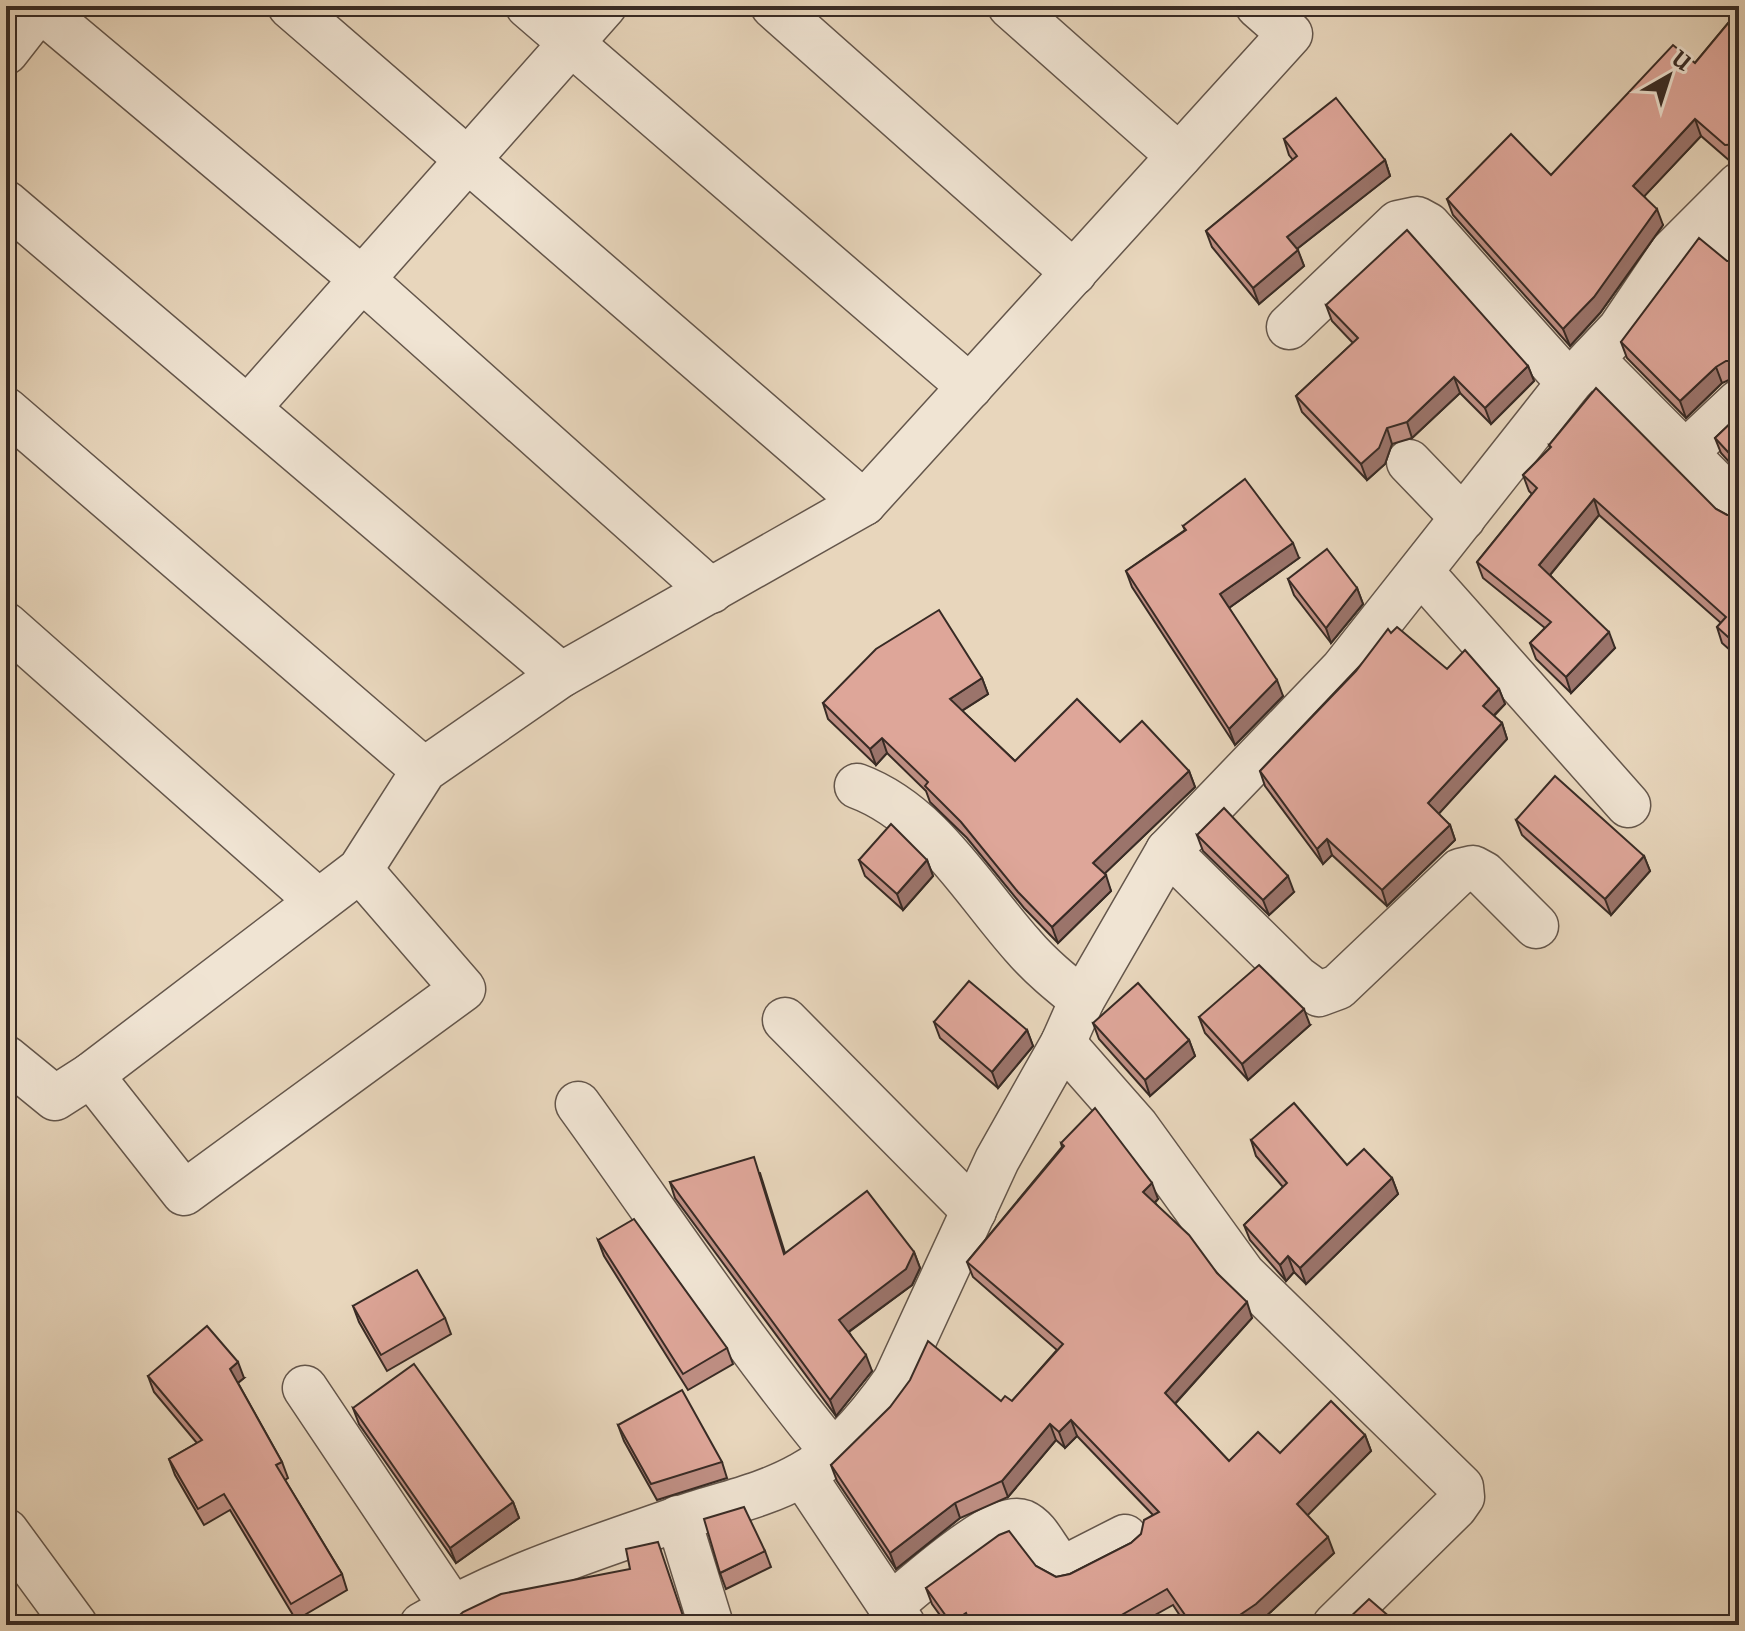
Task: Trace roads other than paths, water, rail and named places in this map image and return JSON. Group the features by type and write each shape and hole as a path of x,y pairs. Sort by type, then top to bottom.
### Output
{"street":[{"path":"290,6 864,503"},
{"path":"528,6 970,387"},
{"path":"248,408 470,161 604,6"},
{"path":"773,6 1074,273"},
{"path":"1010,6 1179,156"},
{"path":"6,1058 55,1098 91,1075 360,870 424,770 561,675 864,503 1290,34 1258,6"},
{"path":"6,52 41,8 363,280 711,591"},
{"path":"305,1388 438,1617 480,1593 536,1570 678,1518 722,1507 817,1463 876,1408 895,1381 1025,1106 1168,851 1343,669 1580,371 1620,329 1672,252 1739,185"},
{"path":"6,203 561,675"},
{"path":"1289,327 1398,223 1417,219 1428,225 1580,371 1687,451 1739,507"},
{"path":"1706,220 1739,254"},
{"path":"1687,451 1739,402"},
{"path":"6,410 424,770"},
{"path":"1409,462 1463,518"},
{"path":"1421,572 1628,805"},
{"path":"6,625 318,901"},
{"path":"857,786 888,799 914,818 1024,949 1082,1000"},
{"path":"1168,851 1297,978 1319,994 1338,987 1460,871 1473,868 1484,874 1536,926"},
{"path":"91,1075 184,1193 463,989 360,870"},
{"path":"785,1020 974,1211"},
{"path":"1063,1043 1136,1126 1243,1274 1461,1487 1462,1497 1455,1507 1335,1625"},
{"path":"578,1104 704,1277 765,1368 897,1616 978,1536 1001,1524 1014,1521 1028,1525 1064,1568 1125,1537"},
{"path":"678,1518 711,1625"},
{"path":"6,1531 75,1625"}]}
